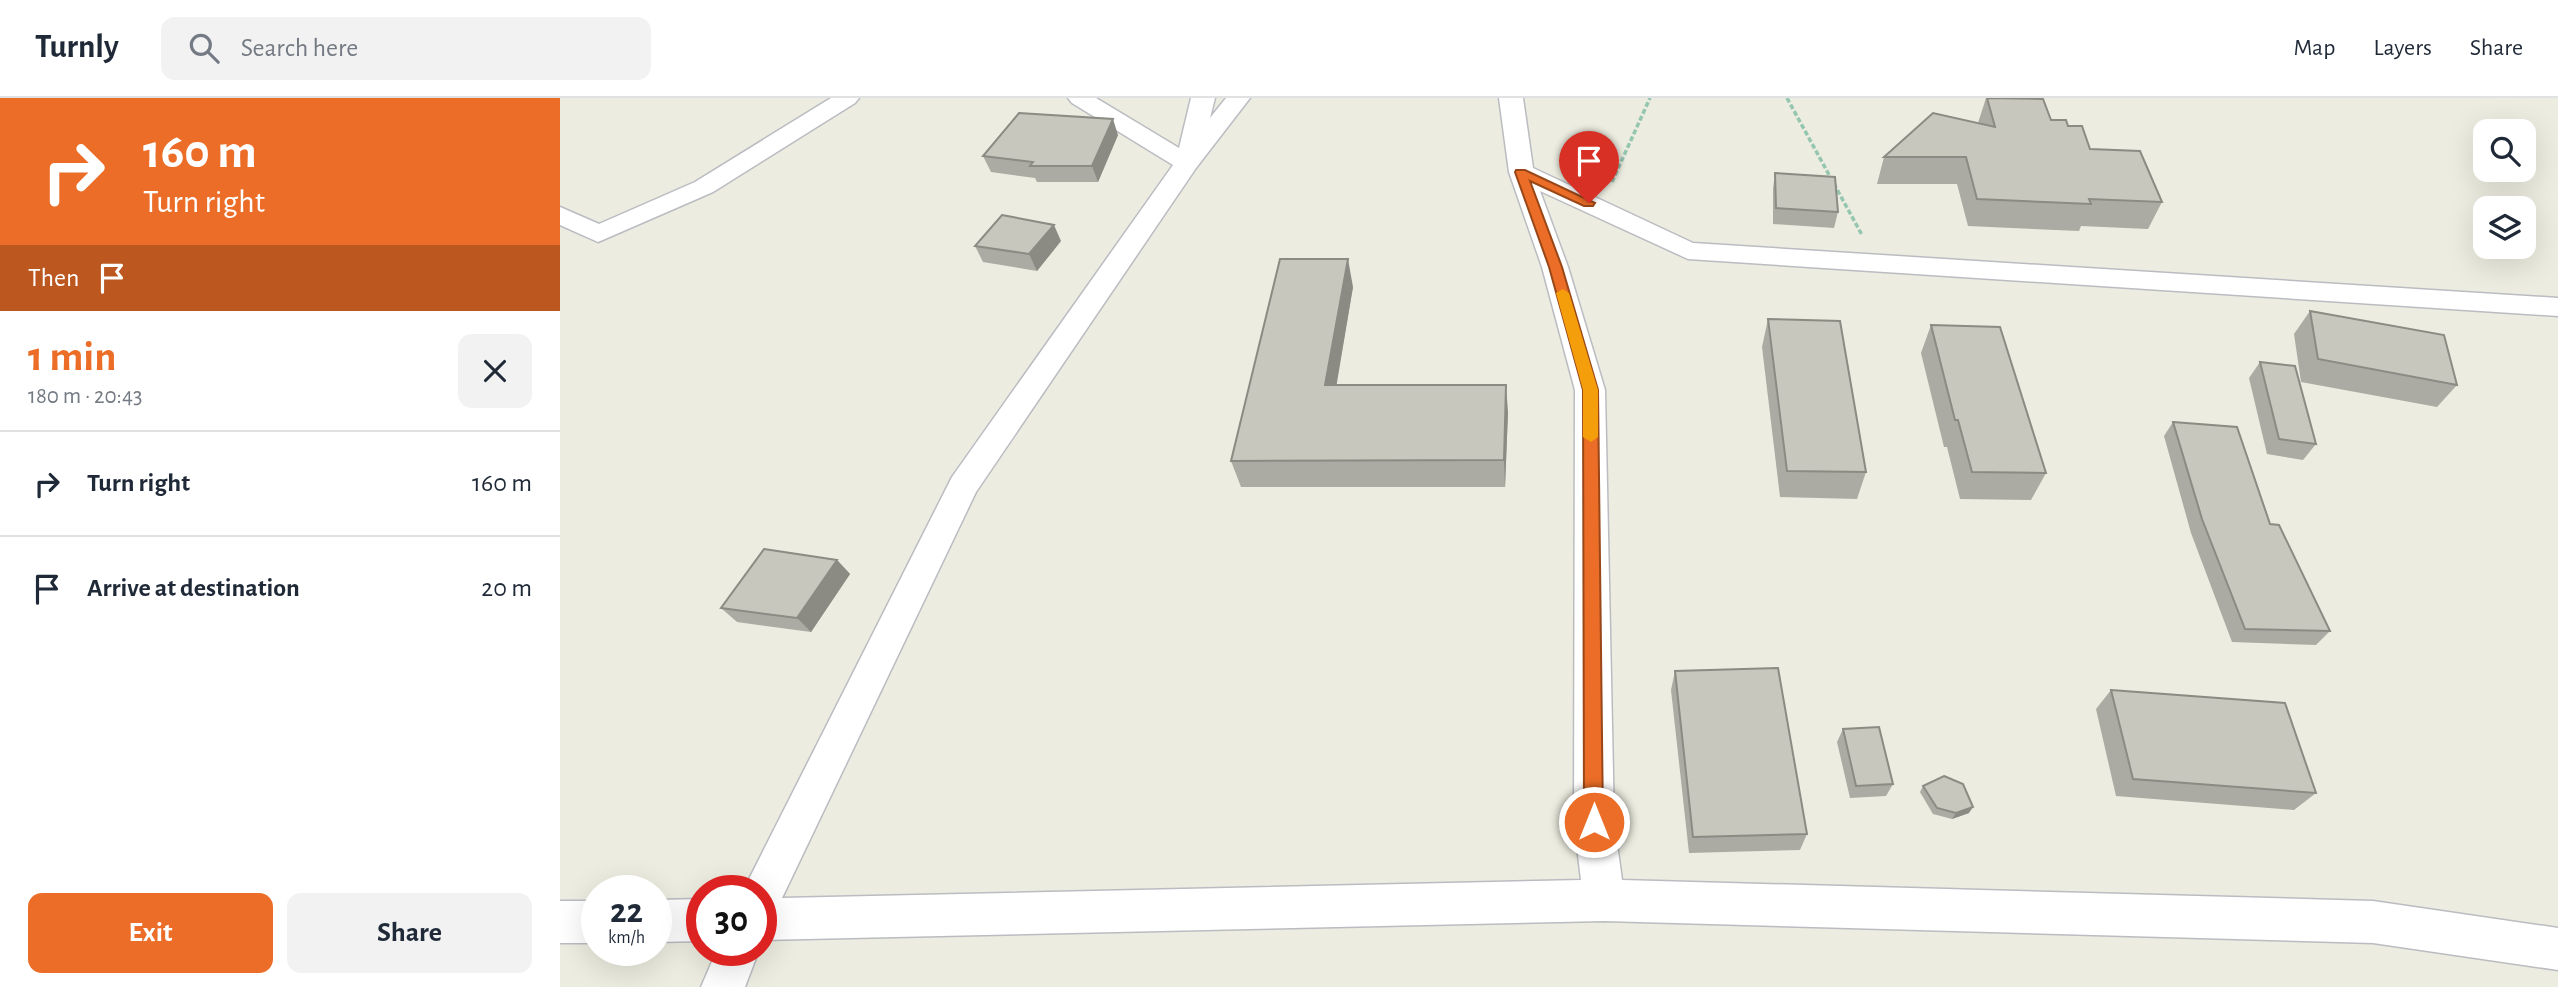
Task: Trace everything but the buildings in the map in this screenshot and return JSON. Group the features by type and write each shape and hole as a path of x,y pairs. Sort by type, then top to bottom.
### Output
{"street":[{"path":"560,215 598,234 704,187 847,98"},
{"path":"1080,98 1187,163"},
{"path":"1187,163 1203,98"},
{"path":"771,875 963,486 1187,163 1238,98"},
{"path":"1511,98 1521,172 1555,267 1590,390 1594,822 1604,900"},
{"path":"1521,172 1688,251 2558,307"},
{"path":"777,919 1604,900 2373,922 2558,949"},
{"path":"560,922 581,922"},
{"path":"723,987 732,966"}],"path":[{"path":"1601,209 1650,98"},
{"path":"1787,98 1877,263"}],"slow traffic":[{"path":"1563,293 1590,390 1591,437"}],"route":[{"path":"1589,203 1521,172 1555,267 1590,390 1594,822"}]}
